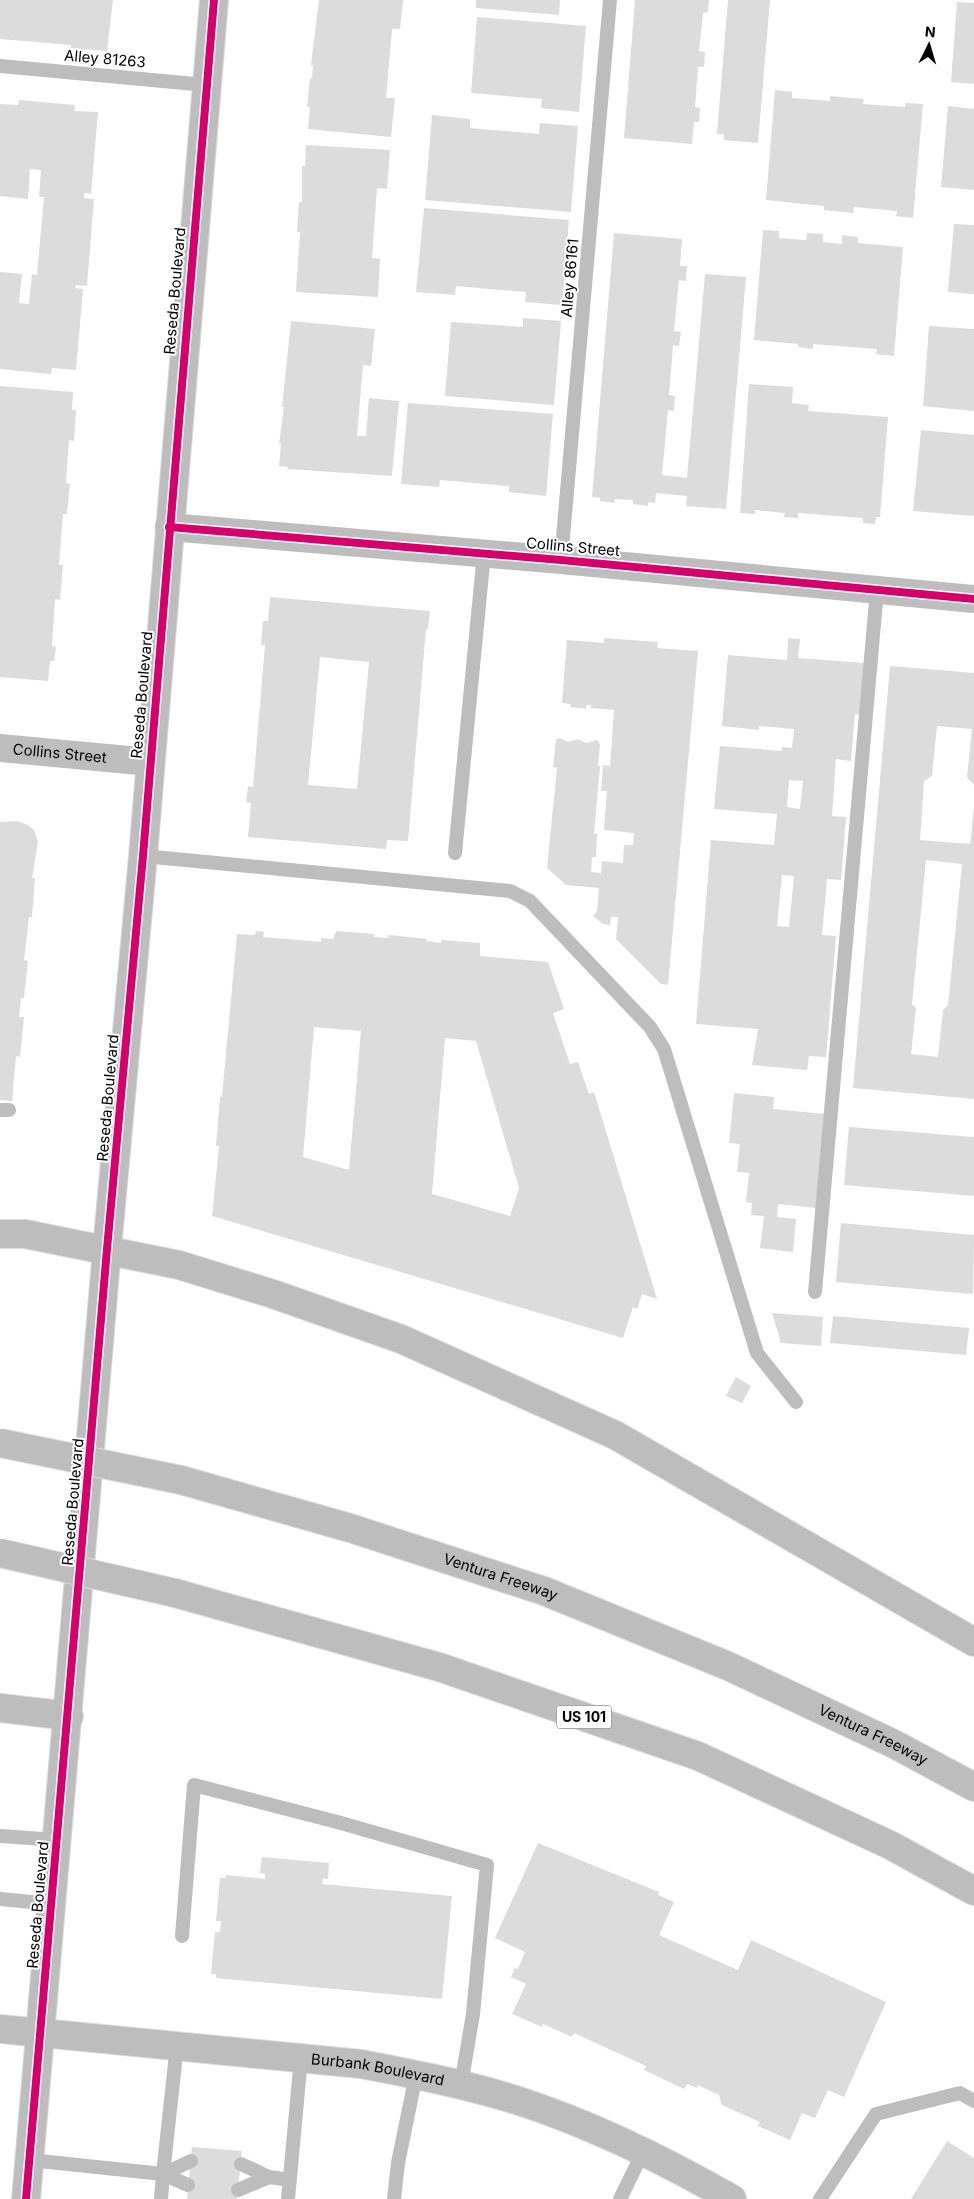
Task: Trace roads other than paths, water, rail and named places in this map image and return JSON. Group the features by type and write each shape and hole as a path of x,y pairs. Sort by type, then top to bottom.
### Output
{"main road":[{"name":"Reseda Boulevard","path":"26,2199 69,1716 107,1249 143,856 214,0"},
{"name":"Collins Street","path":"169,527 484,553 974,599"},
{"name":"Collins Street","path":"0,748 150,762"},
{"path":"0,1234 25,1234 179,1265 273,1294 401,1339 615,1435 974,1642"},
{"name":"Ventura Freeway","path":"0,1443 181,1480 350,1528 544,1592 728,1666 894,1744 974,1787"},
{"name":"US 101","path":"0,1553 175,1593 440,1667 698,1756 890,1845 974,1891"},
{"path":"0,1708 69,1716"},
{"name":"Burbank Boulevard","path":"0,2029 361,2064 461,2085 516,2100 586,2127 643,2152 732,2199"}],"lane":[{"name":"Alley 86161","path":"562,560 610,0"},
{"name":"Alley 81263","path":"0,66 206,85"},
{"path":"455,853 484,553"},
{"path":"815,1292 876,590"},
{"path":"143,856 510,891 530,901 650,1027 664,1050 758,1353 796,1402"},
{"path":"182,1936 194,1785 342,1823 487,1865 473,2014 461,2085"},
{"path":"0,1836 58,1840"},
{"path":"0,1899 52,1904"},
{"path":"161,2199 177,2045"},
{"path":"288,2199 301,2058"},
{"path":"394,2199 398,2163 416,2075"},
{"path":"820,2199 876,2114 960,2092 974,2101"},
{"path":"620,2199 643,2152"},
{"path":"30,2160 163,2174 188,2185"},
{"path":"163,2174 191,2160"},
{"path":"241,2164 268,2178 290,2180"},
{"path":"238,2190 268,2178"}]}
